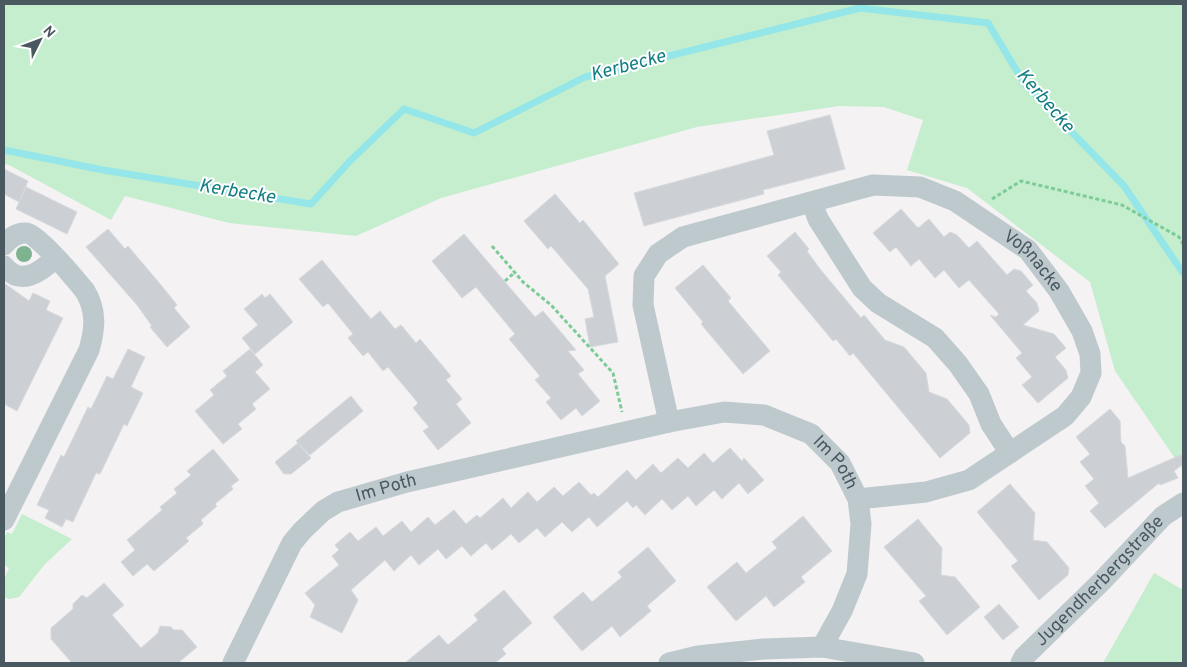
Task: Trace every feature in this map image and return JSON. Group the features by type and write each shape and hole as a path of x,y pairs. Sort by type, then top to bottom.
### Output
{"street":[{"name":"Voßnacke","path":"669,422 643,305 644,276 658,254 683,237 873,186 920,187 954,201 1028,250 1058,291 1082,331 1090,354 1091,373 1081,398 1064,416 969,480 926,492 858,499"},
{"path":"812,203 818,219 862,288 878,303 934,338 958,364 978,394 992,424 1010,453"},
{"path":"4,245 12,237 28,233 38,240 86,291 94,316 89,350 4,520"},
{"path":"4,266 12,273 29,276 43,270 56,258"},
{"name":"Im Poth","path":"233,663 292,543 324,510 338,502 407,482 669,422 724,412 764,415 811,434 840,463 858,499 861,524 857,574 842,611 822,647"},
{"name":"Jugendherbergstraße","path":"1021,663 1024,657 1101,582 1163,516 1183,503"},
{"path":"669,663 698,656 764,649 822,647 914,663"}],"path":[{"path":"972,212 1020,181 1122,205 1179,237 1183,244"},
{"path":"492,246 514,273 557,311 614,373 627,432"},
{"path":"505,280 514,273"}],"green space":[{"path":"4,4 1183,4 1183,470 1115,371 1090,282 967,188 907,170 923,120 884,107 839,106 697,127 441,198 356,236 229,223 125,196 111,220 4,164"},
{"path":"22,514 72,539 45,564 19,597 9,599 4,597 4,579 9,568 4,565 4,538 7,532 12,534"},
{"path":"1154,573 1183,590 1183,663 1103,663"}],"building":[{"path":"830,115 845,169 763,190 764,194 644,226 634,193 774,155 767,131"},
{"path":"4,169 28,181 19,202 4,194"},
{"path":"26,187 77,212 67,234 16,209"},
{"path":"555,194 580,223 583,220 619,264 605,276 618,342 590,347 585,319 594,317 588,289 551,246 548,249 524,221"},
{"path":"901,209 918,228 929,219 944,237 950,232 957,235 969,248 977,241 1007,275 1014,269 1021,271 1033,285 1026,291 1037,303 1039,311 1023,325 1054,334 1066,348 1055,357 1066,370 1068,378 1038,403 1022,385 1032,377 1016,358 1022,353 990,315 996,317 999,314 969,280 959,288 944,270 935,278 919,259 911,266 896,247 890,252 873,233"},
{"path":"108,229 125,249 128,246 161,285 177,305 174,308 190,327 167,347 150,327 152,326 137,305 86,247"},
{"path":"795,232 809,249 807,251 820,269 861,318 864,315 885,340 904,347 926,373 929,392 947,399 969,425 970,433 940,458 853,353 850,356 836,339 833,341 778,275 781,272 767,256"},
{"path":"464,234 535,317 543,311 576,350 568,351 584,370 578,374 600,401 582,416 576,408 561,420 546,402 551,398 535,380 540,376 509,339 515,334 476,287 462,298 432,261"},
{"path":"322,260 371,319 380,311 395,329 401,325 416,343 420,339 451,376 446,380 462,399 456,404 471,423 438,450 423,431 429,427 413,408 418,403 388,367 383,371 368,352 363,356 348,338 353,334 328,303 323,307 299,279"},
{"path":"703,265 731,298 728,301 770,351 743,374 701,324 703,322 675,288"},
{"path":"4,283 29,301 33,293 50,301 46,310 63,318 17,411 4,404"},
{"path":"262,294 265,298 270,294 293,322 255,354 242,338 258,325 244,309"},
{"path":"128,349 145,357 131,387 143,393 127,426 124,424 100,474 96,473 73,522 66,519 62,527 45,518 49,510 37,505 61,455 64,457 88,407 91,409 107,376 113,379"},
{"path":"250,349 263,365 255,372 270,389 252,404 256,409 238,424 242,429 223,444 195,411 214,395 210,390 227,376 223,371"},
{"path":"351,396 363,411 310,455 296,441"},
{"path":"1110,409 1120,421 1121,442 1125,446 1128,478 1183,454 1183,464 1174,471 1178,478 1160,485 1159,483 1105,528 1090,511 1099,503 1085,486 1094,479 1080,462 1090,454 1076,437"},
{"path":"298,443 311,458 291,474 284,474 275,462"},
{"path":"730,448 742,461 744,458 764,480 748,494 739,483 722,499 714,490 696,506 688,496 672,510 662,499 645,515 636,505 633,508 627,501 597,527 589,517 572,532 562,522 545,537 537,528 519,543 511,534 492,550 486,543 471,556 462,546 446,559 438,549 419,565 411,555 394,571 385,560 351,590 358,600 342,633 310,617 315,605 305,593 339,565 332,556 339,550 335,545 350,532 358,541 376,527 383,536 402,521 411,532 428,517 435,525 454,510 466,524 477,515 480,518 503,498 511,508 528,492 537,502 554,487 563,496 579,482 591,495 594,493 598,497 627,470 636,480 653,464 661,473 678,458 688,468 704,453 713,463"},
{"path":"213,449 239,480 231,486 233,489 215,504 217,506 201,520 203,524 186,538 189,541 154,571 147,564 133,576 121,562 135,550 127,540 162,510 160,507 177,493 174,489 191,475 187,471"},
{"path":"1010,484 1035,513 1033,540 1047,542 1069,568 1068,575 1039,600 1011,566 1018,561 977,512"},
{"path":"803,516 832,551 801,577 805,582 774,607 766,596 736,621 707,587 737,562 746,573 777,548 772,542"},
{"path":"918,519 942,548 941,575 955,577 980,607 947,635 919,601 926,596 884,547"},
{"path":"648,547 676,581 647,606 651,611 620,637 612,626 582,651 553,617 583,592 592,602 622,577 618,572"},
{"path":"104,583 124,605 112,615 141,648 158,633 160,626 182,630 197,647 178,663 72,663 51,639 51,628 73,609 73,604 82,595 87,598"},
{"path":"504,590 532,623 502,649 506,654 495,663 405,663 439,635 448,645 478,620 474,615"},
{"path":"999,604 1019,627 1003,640 984,617"}],"waterway":[{"name":"Kerbecke","path":"4,150 103,170 311,204 350,161 404,109 474,133 585,77 860,8 988,23 1024,83 1124,186 1183,273"}]}
